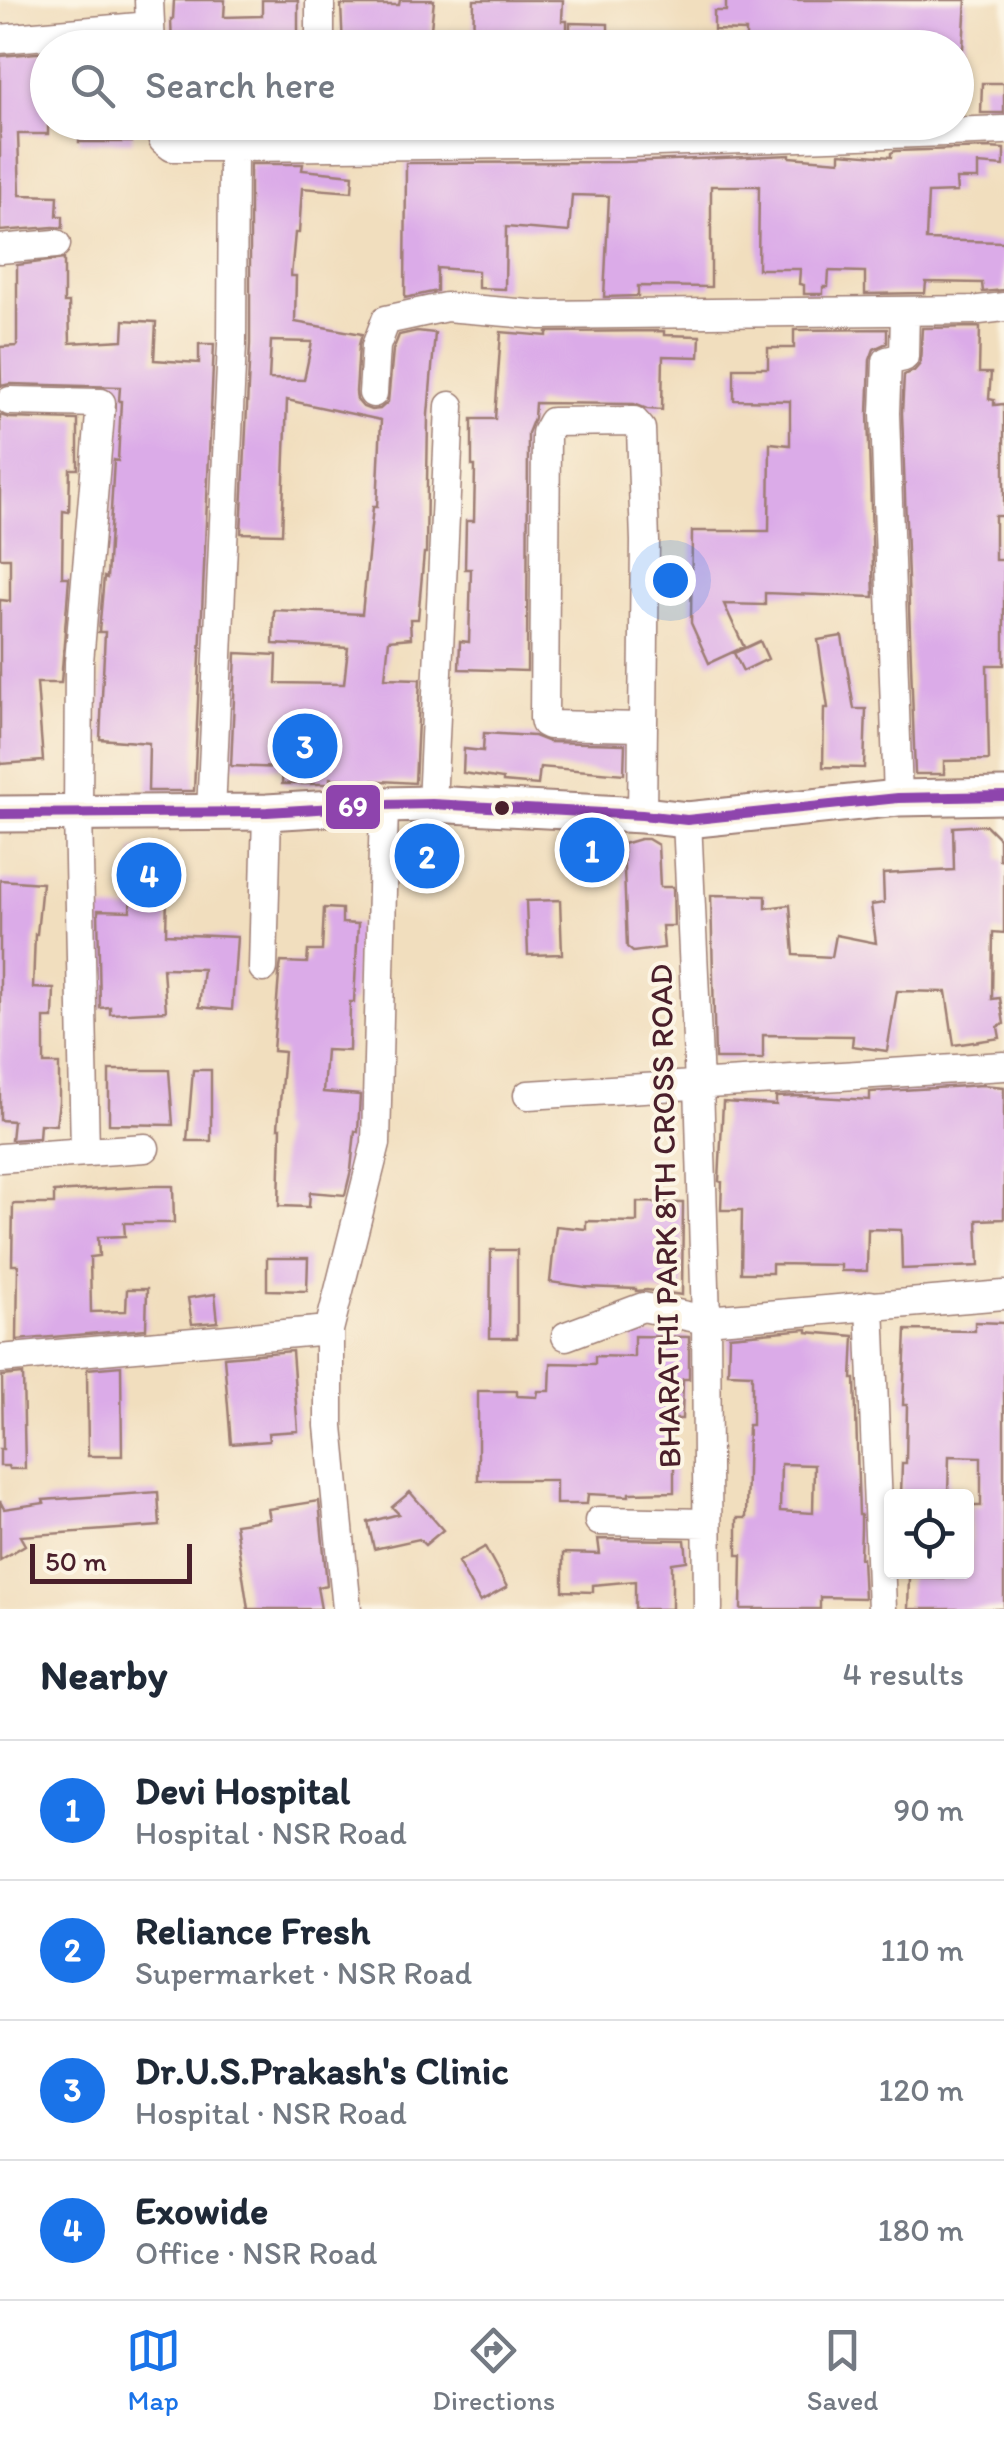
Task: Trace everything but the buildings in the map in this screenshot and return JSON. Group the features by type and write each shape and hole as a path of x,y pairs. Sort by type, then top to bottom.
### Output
{"main road":[{"path":"0,814 267,812 432,804 687,820 898,798 1004,796"}],"street":[{"path":"320,0 320,30"},
{"path":"90,30 150,24"},
{"path":"0,39 30,36"},
{"path":"974,131 1004,130"},
{"path":"163,140 172,147 232,148 283,140"},
{"path":"526,140 628,143 715,140"},
{"path":"211,812 232,344 232,148"},
{"path":"0,249 56,244"},
{"path":"372,393 376,346 386,320 446,307 541,315 1004,307"},
{"path":"898,798 884,413 886,361 904,357 905,311"},
{"path":"10,401 101,403 79,662 84,1152"},
{"path":"432,804 450,406"},
{"path":"642,815 643,727 645,541 641,429 634,421 552,422 546,434 545,722 643,727"},
{"path":"346,1609 330,1426 329,1330 376,1144 384,804"},
{"path":"263,968 267,812"},
{"name":"BHARATHI PARK 8TH CROSS ROAD","path":"687,820 706,1320 708,1609"},
{"path":"528,1095 1004,1066"},
{"path":"0,1158 145,1148"},
{"path":"566,1336 643,1307 706,1320 1004,1295"},
{"path":"870,1305 882,1609"},
{"path":"0,1358 329,1330"},
{"path":"600,1521 707,1524"}],"transit line":[{"name":"69","path":"0,814 267,812 432,804 687,820 898,798 1004,796"}],"place":[{"name":"Dr.U.S.Prakash's Clinic","path":"305,746"},
{"name":"Devi Hospital","path":"592,850"},
{"name":"Reliance Fresh","path":"427,856"},
{"name":"Exowide","path":"149,875"}]}
